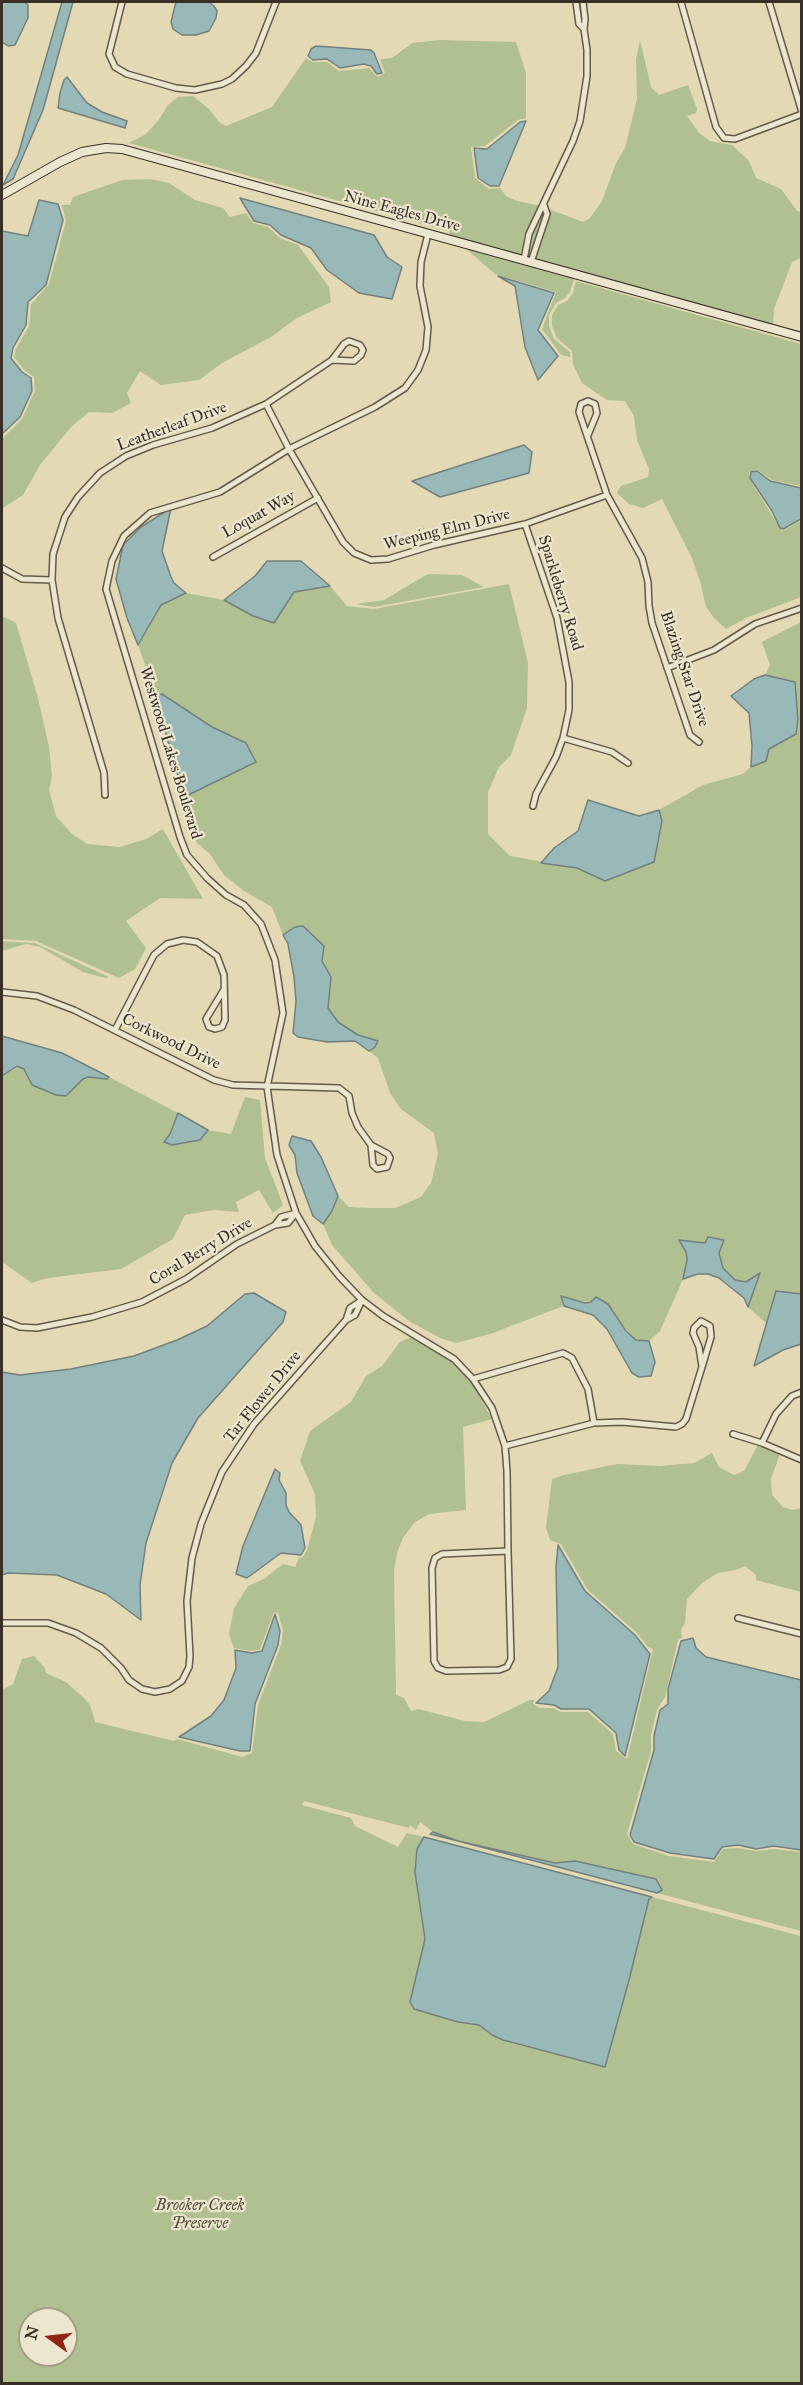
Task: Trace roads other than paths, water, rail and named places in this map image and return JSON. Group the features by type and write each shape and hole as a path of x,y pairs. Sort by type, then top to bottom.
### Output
{"street":[{"path":"122,2 109,54 115,67 127,74 176,88 195,90 222,84 232,79 246,66 256,53 276,2"},
{"path":"576,2 579,24 584,29"},
{"path":"527,261 529,234 573,141 580,121 587,76 583,2"},
{"path":"681,2 716,127 724,138 735,139 801,113 769,2"},
{"name":"Nine Eagles Drive","path":"2,195 69,158 94,149 116,148 801,337"},
{"path":"527,261 547,214 544,205"},
{"name":"Westwood Lakes Boulevard","path":"428,234 421,262 420,286 428,327 426,350 418,370 405,388 375,406 289,449 220,492 150,513 124,536 112,561 106,589 187,855 207,878 226,895 244,905 261,924 275,960 283,1013 267,1086 276,1155 296,1213 315,1246 362,1300 391,1322 454,1359 473,1379 492,1408 505,1446 507,1471 511,1659 507,1667 499,1670 446,1671 438,1668 434,1660 432,1568 435,1558 442,1554 508,1551"},
{"name":"Leatherleaf Drive","path":"105,795 104,773 58,618 52,580 53,554 65,517 78,497 99,473 126,456 212,428 266,405 332,360 349,341 360,345 363,350 354,361 332,360"},
{"name":"Blazing Star Drive","path":"588,435 597,413 595,404 588,401 581,404 579,412 614,512 637,546 645,569 652,623 690,735 699,742"},
{"name":"Weeping Elm Drive","path":"266,405 289,449 348,548 370,560 388,559 424,547 525,524 607,495"},
{"name":"Loquat Way","path":"213,557 318,498"},
{"name":"Sparkleberry Road","path":"525,524 557,618 568,667 570,695 563,738 556,757 536,794 533,806"},
{"path":"2,568 22,579 52,580"},
{"path":"667,668 714,650 755,624 801,608"},
{"path":"563,738 612,752 628,763"},
{"path":"116,1030 154,955 167,944 183,940 197,942 206,946 217,956 224,975 225,1020 222,1027 215,1029 209,1027 206,1019 223,991"},
{"name":"Corkwood Drive","path":"2,992 46,1000 74,1010 214,1080 233,1085 339,1088 350,1096 357,1127 371,1145 388,1154 390,1158 387,1167 377,1169 373,1166 371,1145"},
{"name":"Coral Berry Drive","path":"2,1320 20,1327 37,1328 104,1314 142,1302 162,1293 237,1244 275,1225 288,1222 296,1213"},
{"name":"Tar Flower Drive","path":"2,1623 48,1623 76,1633 101,1648 121,1668 129,1680 142,1689 155,1692 170,1689 182,1680 189,1667 190,1656 187,1623 188,1580 201,1524 212,1495 227,1464 254,1424 346,1320 359,1311 362,1300"},
{"path":"505,1446 594,1423 622,1422 676,1426 682,1424 686,1419 702,1367 712,1330 710,1326 700,1321 693,1333 699,1347 702,1367"},
{"path":"473,1379 563,1353 572,1358 588,1389 594,1423"},
{"path":"762,1443 776,1414 792,1396 801,1392"},
{"path":"733,1434 762,1443 801,1460"},
{"path":"738,1618 801,1634"}],"water":[{"path":"2,2 25,2 28,5 28,18 15,45 8,46 2,42"},
{"path":"62,2 73,2 43,110 13,179 3,185 18,155"},
{"path":"176,2 209,2 214,6 217,11 216,18 209,31 196,35 182,35 173,29 171,22"},
{"path":"316,46 371,50 382,73 377,74 371,66 364,64 340,68 327,59 313,60 308,56 311,49"},
{"path":"67,77 87,103 102,112 127,121 125,128 58,108 60,93"},
{"path":"526,121 499,186 490,186 478,178 474,148 487,149 520,122"},
{"path":"240,198 374,235 387,257 402,267 392,299 359,293 327,270 311,248 281,235 270,225 254,221"},
{"path":"39,200 58,204 63,220 46,285 28,302 26,325 13,348 11,358 22,372 31,378 32,391 20,417 2,434 2,231 28,236"},
{"path":"498,276 554,293 538,330 558,356 538,380 525,347 515,286"},
{"path":"524,445 532,452 529,473 440,497 412,481"},
{"path":"757,471 770,481 801,488 801,519 783,529 780,528 772,511 750,478 751,472"},
{"path":"171,508 162,551 174,583 186,593 161,605 138,645 127,618 116,579 123,545 141,527"},
{"path":"267,561 301,561 330,586 294,592 274,623 253,616 224,600 255,576"},
{"path":"765,675 795,682 798,720 796,734 769,749 766,761 751,767 749,713 731,696 754,679"},
{"path":"162,694 212,727 246,743 256,762 184,797 156,700 156,695"},
{"path":"588,800 639,816 659,810 662,821 654,862 605,881 577,868 541,863 554,848 578,831"},
{"path":"303,926 324,946 322,961 331,977 328,1008 338,1022 358,1035 378,1041 369,1051 355,1041 327,1042 298,1037 293,1033 296,1001 294,977 288,944 283,935 295,927"},
{"path":"2,1036 62,1053 109,1077 107,1079 88,1077 83,1079 66,1096 56,1095 32,1085 24,1069 17,1066 2,1076"},
{"path":"178,1113 208,1130 200,1140 172,1145 164,1142 170,1134"},
{"path":"292,1136 311,1141 321,1157 338,1196 323,1224 313,1216 297,1173 295,1155 289,1145"},
{"path":"708,1237 724,1240 719,1253 723,1268 735,1280 746,1282 760,1273 748,1307 744,1298 719,1278 708,1274 698,1274 683,1279 687,1260 686,1252 679,1240 705,1243"},
{"path":"776,1291 801,1294 801,1344 783,1350 754,1366"},
{"path":"254,1293 286,1312 283,1322 198,1418 172,1463 146,1543 140,1585 141,1620 106,1594 57,1575 8,1573 2,1575 2,1372 20,1375 71,1369 134,1356 207,1326 245,1294"},
{"path":"561,1296 585,1303 591,1302 596,1297 608,1304 626,1331 636,1340 649,1341 655,1362 651,1376 639,1377 632,1373 607,1329 593,1315 564,1306"},
{"path":"275,1469 280,1473 279,1480 286,1493 286,1505 289,1512 301,1525 305,1548 301,1555 281,1553 247,1578 236,1574 243,1546"},
{"path":"558,1545 585,1591 635,1635 650,1654 625,1756 619,1750 616,1733 589,1709 561,1709 554,1705 536,1703 549,1691 558,1667 556,1567"},
{"path":"275,1614 280,1631 278,1645 255,1704 250,1751 240,1751 179,1737 211,1716 224,1700 236,1668 235,1650 252,1653 262,1651"},
{"path":"693,1638 696,1648 706,1657 801,1680 801,1850 774,1846 756,1849 738,1845 722,1847 714,1859 670,1853 634,1842 630,1835 654,1750 654,1736 660,1710 668,1704 668,1689 681,1641"},
{"path":"433,1832 458,1841 430,1834"},
{"path":"424,1837 652,1897 649,1899 605,2067 503,2040 479,2025 458,2022 414,2009 410,2002 425,1939 415,1872 417,1849"},
{"path":"458,1841 555,1863 575,1861 656,1879 662,1890 657,1893"}],"park label":[{"name":"Brooker Creek Preserve","path":"200,2215"}]}
